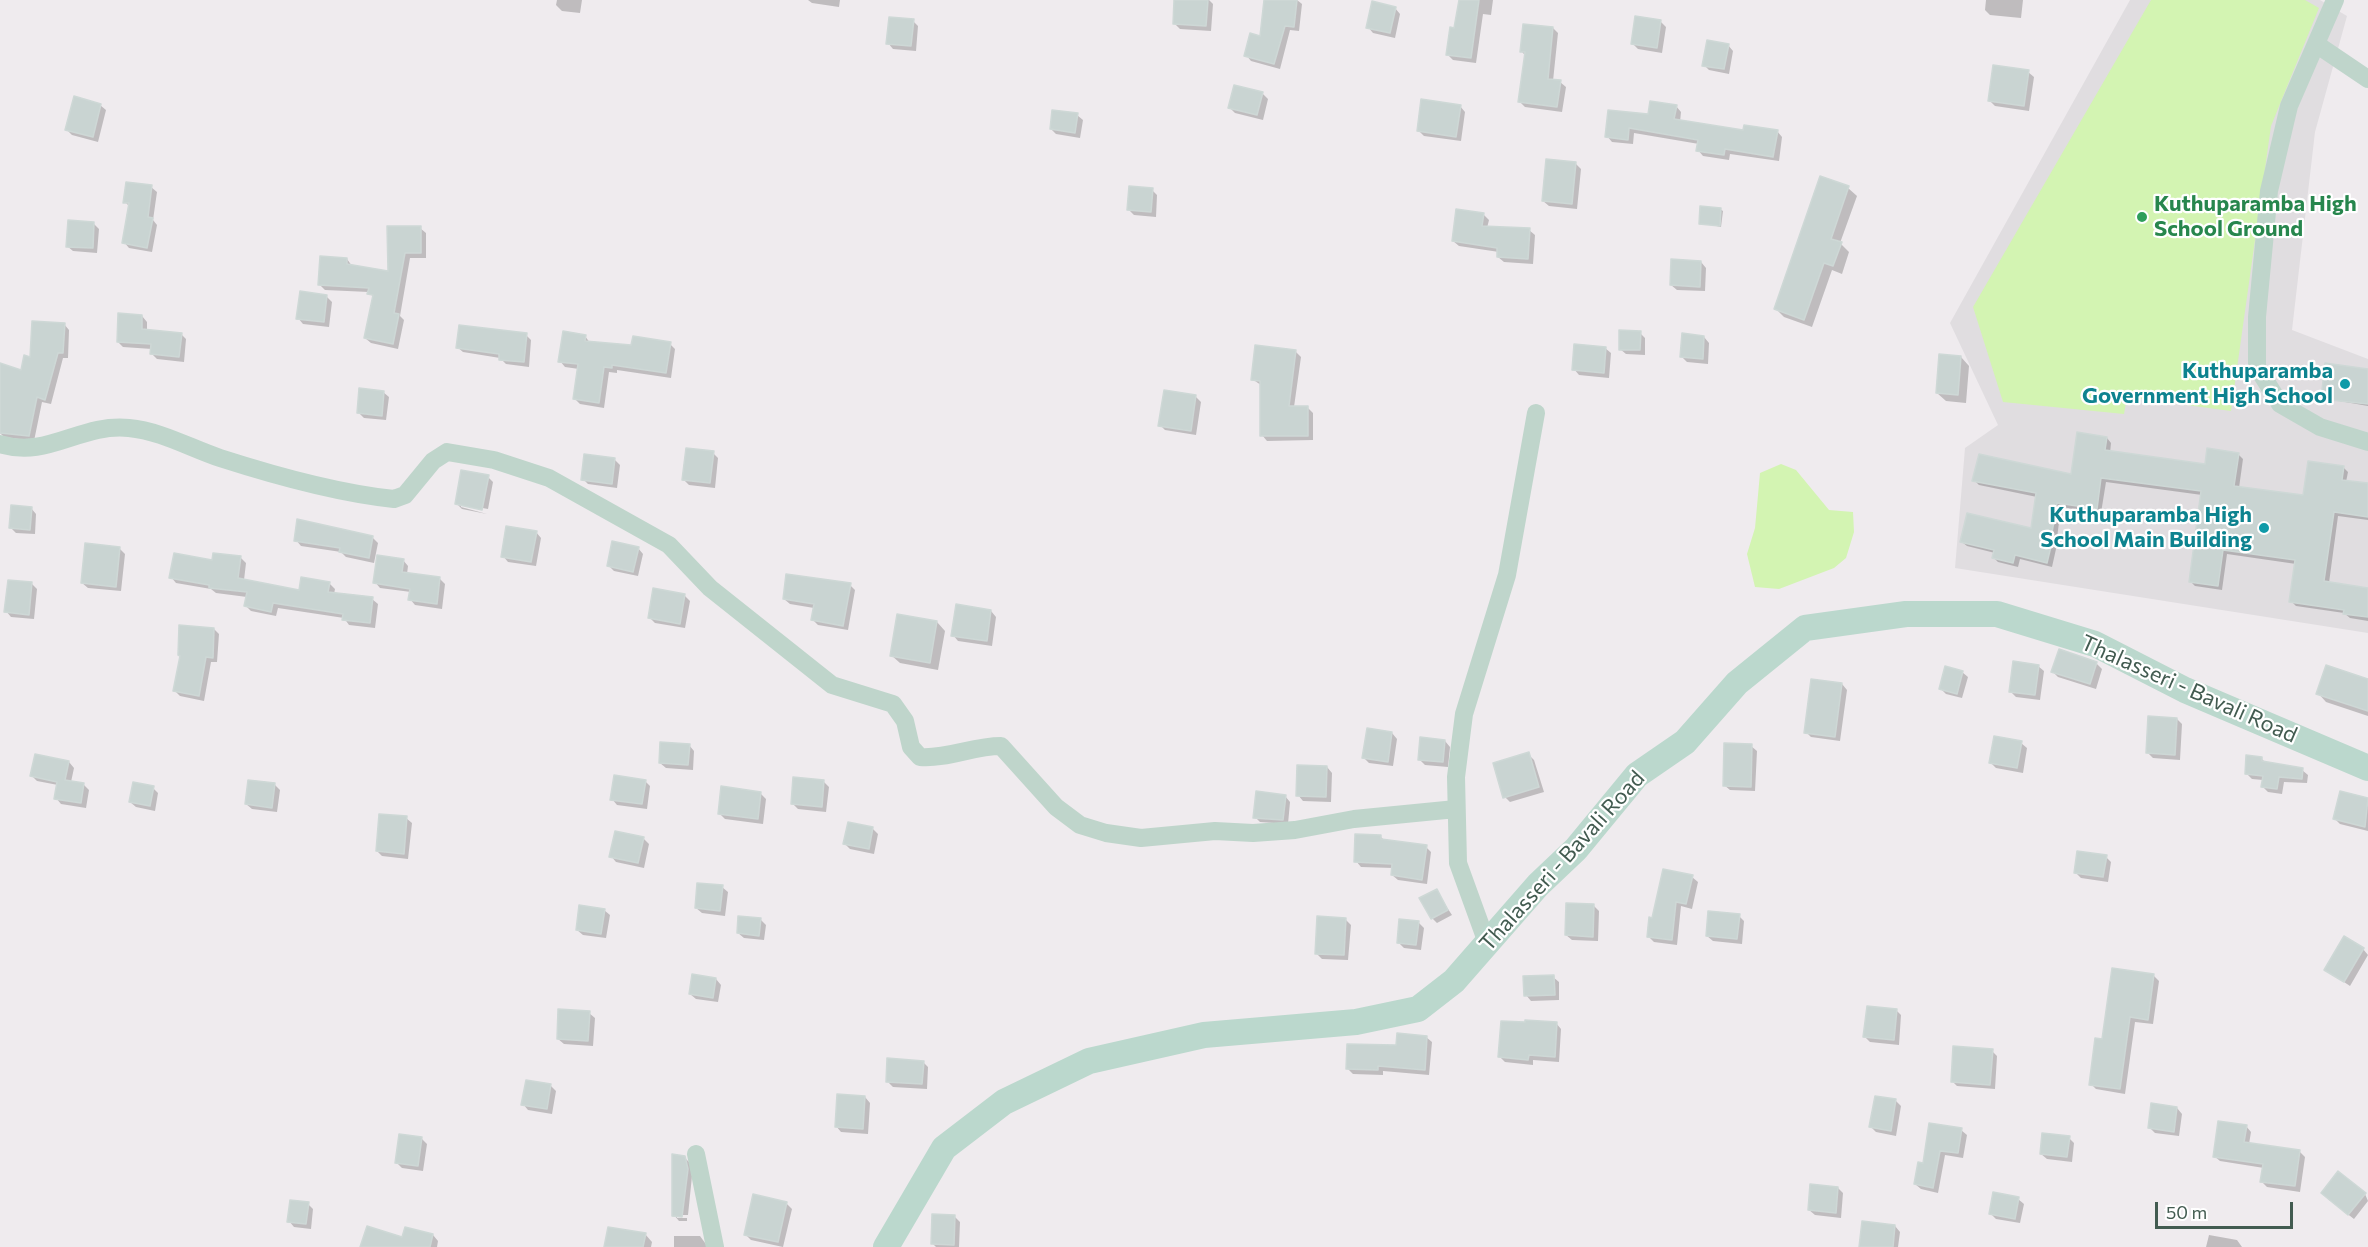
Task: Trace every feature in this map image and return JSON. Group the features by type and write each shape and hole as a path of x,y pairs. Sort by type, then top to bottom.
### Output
{"main road":[{"name":"Thalasseri - Bavali Road","path":"886,1247 944,1148 1004,1102 1089,1061 1204,1035 1356,1022 1418,1009 1454,981 1538,885 1576,849 1637,775 1685,741 1737,682 1804,628 1906,614 1997,614 2095,644 2185,690 2368,768"}],"street":[{"path":"2336,0 2289,106 2269,191 2257,317 2257,367 2280,404 2320,427 2368,442"},
{"path":"2316,44 2368,79"},
{"path":"1486,943 1458,863 1456,777 1464,714 1507,575 1536,413"},
{"path":"0,444 15,449 40,449 88,431 109,427 130,428 160,434 260,471 394,499 405,495 417,484 428,466 447,452 494,460 549,478 669,545 710,588 832,686 893,704 905,721 910,747 920,757 937,758 979,746 1001,746 1056,807 1080,825 1106,833 1141,838 1215,831 1253,833 1295,830 1354,819 1456,809"},
{"path":"696,1154 715,1247"}],"shaded area":[{"path":"2130,0 2320,0 2347,16 2315,132 2292,330 2368,359 2368,633 1955,568 1965,448 1998,425 1950,323"}],"green space":[{"name":"Kuthuparamba High School Ground","path":"2151,0 2305,0 2319,8 2271,126 2231,411 2127,397 2124,414 2003,402 1973,307"},
{"path":"1781,464 1796,470 1829,510 1853,512 1854,532 1846,558 1834,568 1779,589 1755,587 1747,554 1755,528 1760,473"}],"building":[{"path":"1174,0 1208,0 1206,26 1173,24"},
{"path":"1264,0 1297,0 1294,27 1285,26 1274,64 1244,56 1250,33 1260,36"},
{"path":"1459,0 1479,0 1471,58 1446,55 1450,27 1454,28"},
{"path":"1372,1 1396,7 1390,33 1366,28"},
{"path":"1635,16 1661,20 1657,48 1631,44"},
{"path":"889,17 914,19 911,46 886,44"},
{"path":"1523,24 1553,27 1548,79 1561,80 1557,107 1518,102 1525,52 1520,52"},
{"path":"1707,40 1729,44 1724,69 1702,66"},
{"path":"1993,65 2029,70 2024,106 1988,101"},
{"path":"1234,85 1263,92 1257,115 1228,108"},
{"path":"74,96 101,104 93,137 65,130"},
{"path":"1421,99 1461,105 1456,137 1417,131"},
{"path":"1650,101 1677,105 1674,119 1743,130 1744,125 1778,130 1773,157 1725,149 1724,155 1696,151 1698,140 1629,128 1628,140 1605,137 1608,110 1648,114"},
{"path":"1052,110 1078,113 1075,133 1050,129"},
{"path":"1546,159 1576,162 1572,204 1542,201"},
{"path":"1820,176 1849,186 1831,239 1842,242 1833,266 1824,263 1804,320 1774,309"},
{"path":"126,182 152,185 148,217 153,218 147,248 122,243 129,203 123,203"},
{"path":"1129,186 1153,188 1151,212 1127,210"},
{"path":"1700,206 1721,208 1720,226 1699,224"},
{"path":"1456,209 1484,213 1482,226 1530,228 1528,259 1497,257 1497,248 1452,241"},
{"path":"68,220 94,222 93,248 66,247"},
{"path":"387,226 421,226 421,253 405,253 394,313 399,314 393,344 364,338 373,295 367,294 369,288 318,285 320,256 347,258 347,264 388,271"},
{"path":"1671,259 1701,261 1700,287 1670,285"},
{"path":"300,291 327,295 324,322 296,319"},
{"path":"118,313 142,315 142,329 182,333 179,357 150,354 151,344 117,342"},
{"path":"32,321 65,323 63,353 58,353 45,400 37,397 29,436 0,433 0,363 21,370 24,355 30,357"},
{"path":"459,325 527,333 524,362 499,360 499,354 456,348"},
{"path":"1619,330 1641,331 1640,350 1619,350"},
{"path":"563,331 586,335 585,341 631,345 633,336 671,342 666,373 612,365 612,368 604,367 599,403 573,399 578,364 558,362"},
{"path":"1682,333 1704,336 1703,359 1680,357"},
{"path":"1574,344 1606,347 1604,373 1572,370"},
{"path":"1255,345 1296,350 1289,406 1308,406 1308,436 1260,436 1260,381 1251,380"},
{"path":"1939,354 1961,356 1958,395 1936,393"},
{"name":"Kuthuparamba Government High School","path":"2325,363 2368,369 2368,404 2321,399"},
{"path":"359,388 384,391 382,416 357,413"},
{"path":"1164,390 1196,395 1191,431 1158,426"},
{"path":"2077,432 2107,437 2105,450 2205,464 2207,448 2239,453 2234,486 2303,495 2308,461 2344,466 2342,480 2368,483 2368,517 2334,512 2324,581 2368,588 2368,617 2343,614 2344,610 2289,602 2295,560 2223,550 2218,586 2189,582 2201,491 2101,478 2097,509 2057,503 2052,533 2054,534 2047,563 2015,555 2013,563 1992,558 1994,550 1960,542 1967,513 2031,528 2036,493 1972,481 1979,454 2071,474"},
{"path":"686,448 714,451 710,483 682,480"},
{"path":"584,454 615,458 612,484 581,480"},
{"path":"461,470 489,475 482,510 455,504"},
{"path":"11,505 32,507 30,530 9,528"},
{"path":"297,519 373,536 369,558 339,552 340,548 294,541"},
{"path":"506,526 537,531 531,562 501,557"},
{"path":"612,541 639,547 633,572 607,566"},
{"path":"85,543 120,547 116,587 81,583"},
{"path":"174,553 212,560 213,553 241,556 238,578 299,590 301,577 330,582 328,592 373,597 370,623 342,620 343,614 273,603 271,612 244,606 247,592 209,588 209,585 169,578"},
{"path":"377,555 404,559 402,572 440,577 437,604 408,600 410,589 373,583"},
{"path":"786,574 851,583 843,626 811,620 814,604 783,599"},
{"path":"8,580 32,582 29,615 4,612"},
{"path":"653,588 685,594 680,624 648,618"},
{"path":"956,604 991,610 987,641 951,636"},
{"path":"897,614 937,621 930,663 890,656"},
{"path":"179,625 214,628 213,658 206,657 199,696 173,691 180,656 178,655"},
{"path":"2059,649 2097,662 2090,684 2051,672"},
{"path":"2013,661 2039,665 2035,695 2009,692"},
{"path":"2326,665 2368,679 2368,711 2316,694"},
{"path":"1945,666 1963,671 1957,694 1939,689"},
{"path":"1811,679 1842,683 1835,737 1804,733"},
{"path":"2148,716 2177,718 2175,755 2146,753"},
{"path":"1367,728 1392,732 1388,762 1362,758"},
{"path":"1994,736 2022,741 2017,768 1989,763"},
{"path":"1420,737 1445,740 1443,762 1418,760"},
{"path":"660,742 690,744 688,765 659,763"},
{"path":"1724,743 1752,744 1751,787 1723,786"},
{"path":"1529,752 1539,787 1503,798 1493,763"},
{"path":"35,754 69,761 65,780 84,783 81,803 54,799 57,782 30,776"},
{"path":"2246,755 2262,757 2262,761 2303,768 2302,779 2279,777 2277,789 2261,787 2263,776 2245,774"},
{"path":"1297,765 1327,766 1326,797 1296,796"},
{"path":"614,775 646,780 642,804 610,800"},
{"path":"793,777 824,780 822,807 791,804"},
{"path":"248,780 275,783 272,808 245,804"},
{"path":"133,782 154,786 150,806 129,802"},
{"path":"721,786 761,792 758,819 718,814"},
{"path":"1256,791 1286,795 1283,820 1253,818"},
{"path":"2340,791 2368,798 2365,827 2333,819"},
{"path":"379,814 407,816 404,854 376,851"},
{"path":"848,822 873,827 869,849 843,844"},
{"path":"615,831 644,837 638,863 609,857"},
{"path":"1355,834 1381,835 1381,839 1427,845 1422,880 1391,875 1392,864 1354,862"},
{"path":"2077,851 2107,855 2103,877 2074,873"},
{"path":"1663,869 1693,875 1686,904 1676,902 1672,940 1647,937 1649,917 1652,918"},
{"path":"697,883 723,885 720,911 695,908"},
{"path":"1437,889 1448,910 1431,919 1419,898"},
{"path":"1566,903 1594,904 1593,937 1565,935"},
{"path":"579,905 605,909 601,934 576,930"},
{"path":"1708,911 1740,914 1737,939 1706,936"},
{"path":"738,916 761,918 759,936 737,933"},
{"path":"1317,916 1346,918 1344,955 1315,954"},
{"path":"1399,919 1419,921 1416,945 1397,943"},
{"path":"2344,936 2364,948 2344,982 2324,970"},
{"path":"2112,968 2154,974 2148,1020 2130,1017 2120,1089 2089,1085 2095,1038 2102,1039"},
{"path":"692,974 716,978 713,998 689,994"},
{"path":"1554,975 1555,995 1524,996 1523,976"},
{"path":"1867,1006 1897,1009 1894,1040 1863,1037"},
{"path":"558,1009 590,1011 588,1041 557,1039"},
{"path":"1525,1020 1557,1022 1555,1057 1529,1055 1528,1060 1498,1057 1501,1021 1525,1022"},
{"path":"1397,1033 1427,1036 1425,1070 1378,1066 1378,1070 1346,1069 1347,1044 1396,1045"},
{"path":"1953,1046 1993,1049 1990,1085 1951,1082"},
{"path":"887,1058 924,1061 922,1084 886,1082"},
{"path":"526,1080 551,1084 547,1109 521,1105"},
{"path":"837,1094 865,1096 863,1129 835,1127"},
{"path":"1875,1096 1896,1099 1891,1131 1869,1127"},
{"path":"2151,1103 2177,1107 2174,1132 2148,1128"},
{"path":"2218,1121 2247,1125 2244,1142 2300,1150 2295,1186 2260,1182 2263,1164 2213,1157"},
{"path":"1929,1123 1962,1128 1958,1153 1940,1151 1933,1188 1914,1184 1918,1162 1923,1163"},
{"path":"2042,1133 2070,1136 2067,1157 2040,1154"},
{"path":"399,1134 422,1137 418,1166 395,1163"},
{"path":"672,1154 685,1156 688,1169 682,1217 672,1216"},
{"path":"2338,1171 2366,1193 2348,1215 2321,1193"},
{"path":"1810,1184 1838,1187 1836,1213 1808,1210"},
{"path":"1993,1192 2019,1197 2015,1219 1989,1214"},
{"path":"753,1194 787,1202 778,1242 744,1235"},
{"path":"290,1200 309,1202 306,1224 287,1222"},
{"path":"932,1214 955,1215 954,1245 931,1244"},
{"path":"1862,1221 1895,1225 1893,1247 1859,1247"},
{"path":"367,1226 402,1237 405,1227 433,1234 430,1247 360,1247"},
{"path":"608,1227 646,1233 643,1247 604,1247"}],"place":[{"name":"Kuthuparamba High School Ground","path":"2142,217"},
{"name":"Kuthuparamba Government High School","path":"2345,384"},
{"name":"Kuthuparamba High School Main Building","path":"2264,528"}]}
